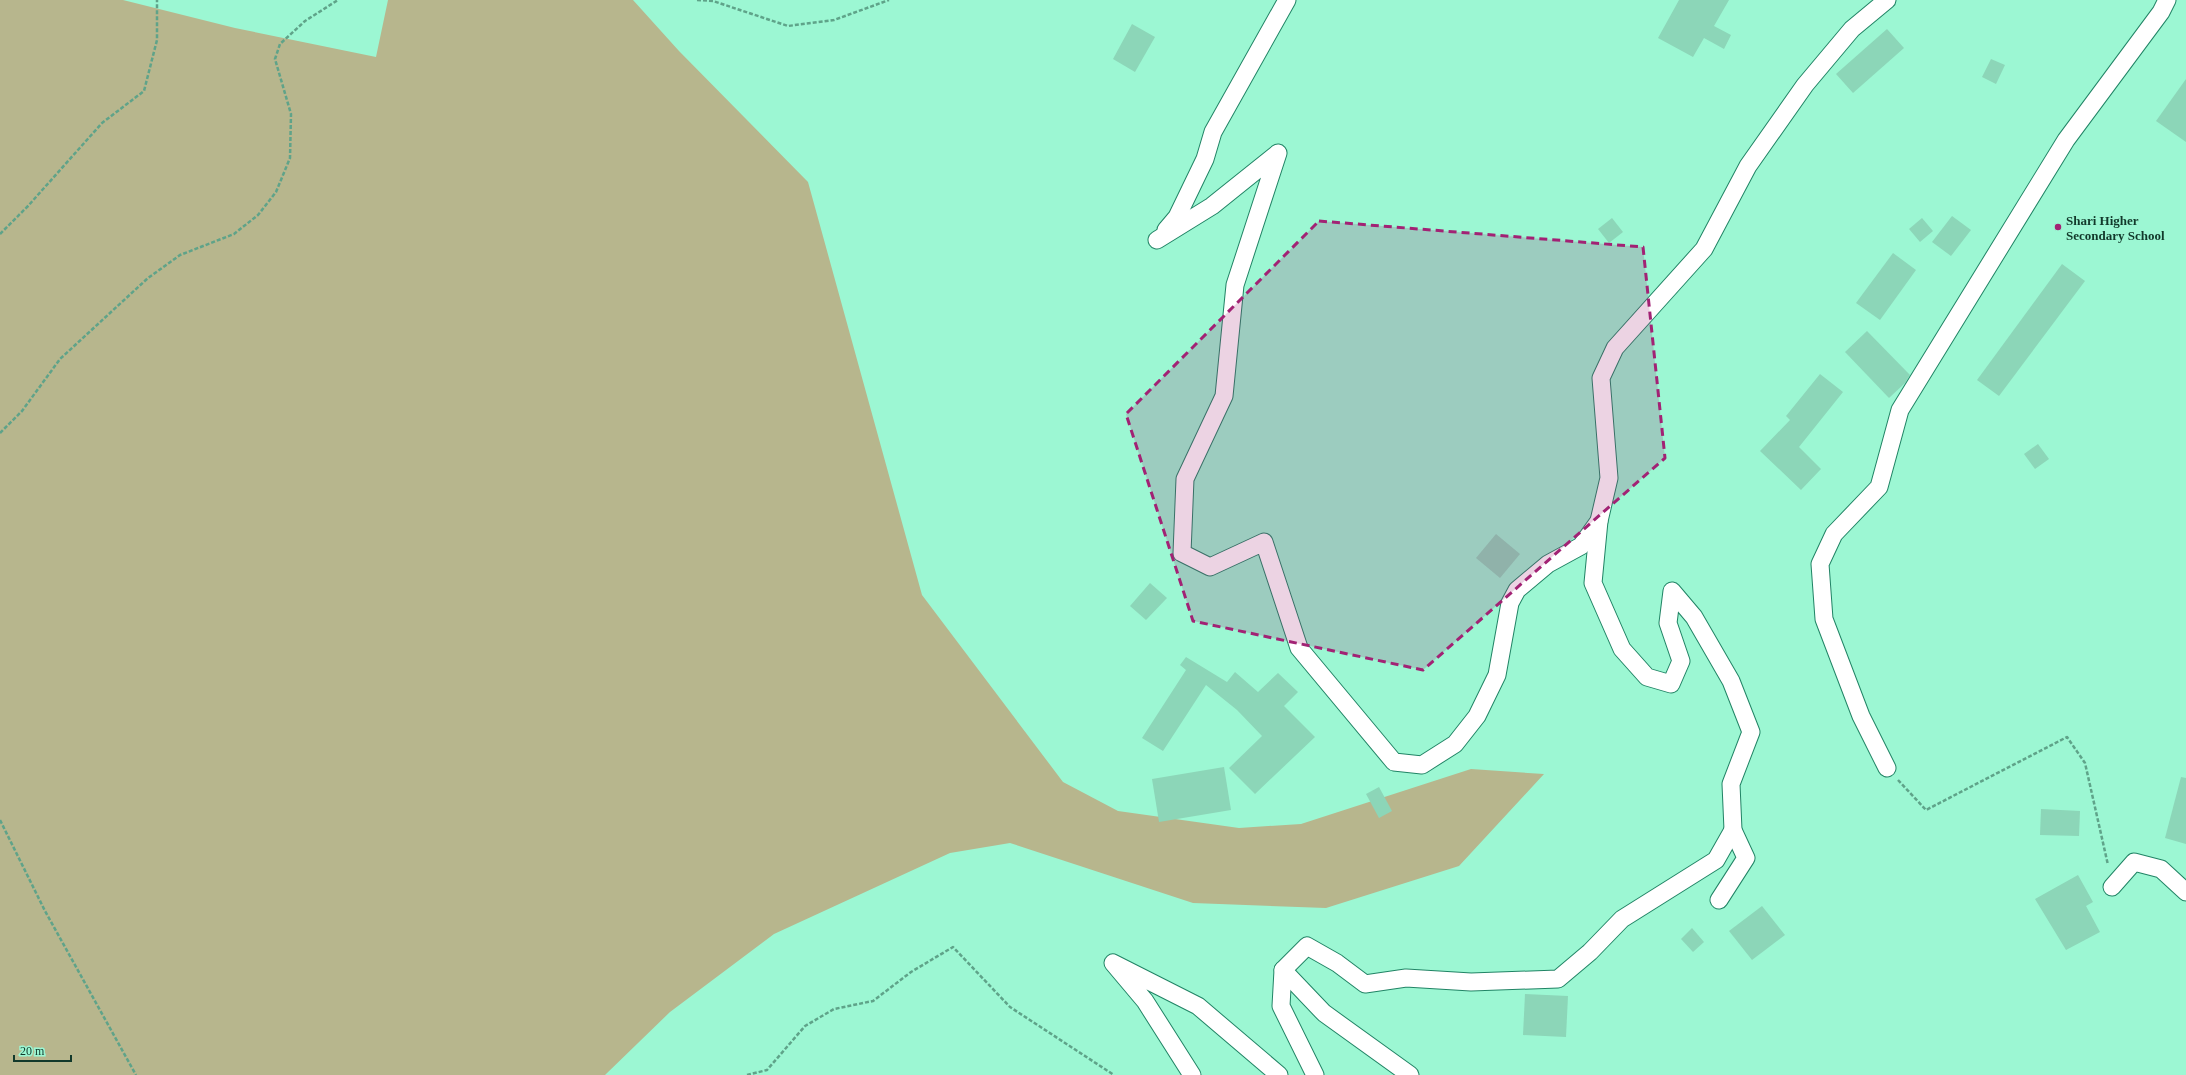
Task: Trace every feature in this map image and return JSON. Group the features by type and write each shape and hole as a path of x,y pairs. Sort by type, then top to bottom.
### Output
{"street":[{"path":"1288,0 1213,132 1205,159 1177,217 1157,240 1212,206 1278,153 1235,285 1224,396 1185,479 1182,553 1210,567 1264,542 1299,648 1394,762 1422,765 1454,744 1477,716 1497,675 1510,603 1517,590 1548,564 1581,546 1599,521"},
{"path":"1719,900 1746,858 1732,830 1732,784 1751,732 1732,681 1694,617 1672,592 1668,623 1681,661 1671,684 1647,677 1622,649 1592,583 1599,521 1609,478 1601,378 1615,348 1704,250 1748,166 1805,85 1852,29 1886,0"},
{"path":"1887,768 1861,716 1824,619 1820,564 1834,534 1879,487 1900,410 2066,140 2152,24 2167,0"},
{"path":"1315,1075 1282,1006 1283,970 1307,946 1337,963 1365,984 1406,978 1471,982 1558,979 1590,952 1622,919 1716,860 1732,830"},
{"path":"2112,887 2134,862 2161,869 2186,892"},
{"path":"1192,1075 1145,1001 1113,963 1198,1006 1279,1075"},
{"path":"1283,970 1324,1013 1410,1075"}],"path":[{"path":"0,234 28,206 102,123 144,91 157,40 157,0"},
{"path":"0,434 22,411 60,359 148,278 180,255 234,234 258,215 276,192 290,158 291,114 275,60 280,44 305,22 338,0"},
{"path":"697,0 713,2 788,26 834,20 889,0"},
{"path":"1887,768 1926,810 2068,737 2085,763 2112,887"},
{"path":"0,820 45,912 136,1075"},
{"path":"747,1075 767,1070 805,1026 834,1009 873,1001 911,972 953,947 1010,1007 1114,1075"}],"highlighted area":[{"path":"1319,221 1643,247 1665,458 1423,670 1193,621 1126,414"}],"shaded area":[{"path":"0,0 123,0 235,28 376,57 388,0 633,0 679,51 808,182 922,595 1063,782 1118,811 1239,828 1301,824 1471,769 1544,774 1459,866 1326,908 1193,903 1010,843 950,853 774,934 670,1012 605,1075 0,1075"}],"building":[{"path":"1679,0 1729,0 1714,26 1731,35 1724,49 1704,38 1693,57 1658,38"},
{"path":"1132,24 1155,37 1135,72 1113,59"},
{"path":"1887,29 1904,48 1853,93 1836,74"},
{"path":"1991,59 2005,65 1996,84 1982,77"},
{"path":"2186,79 2186,142 2156,121"},
{"path":"1952,216 1971,230 1951,256 1932,242"},
{"path":"1612,218 1623,232 1609,243 1598,229"},
{"path":"1922,218 1933,231 1920,242 1909,229"},
{"path":"1893,253 1916,270 1880,320 1856,303"},
{"path":"2062,264 2085,281 1999,396 1977,380"},
{"path":"1867,331 1910,375 1905,383 1889,398 1845,352"},
{"path":"1820,374 1843,392 1799,447 1821,469 1801,490 1760,451 1790,420 1786,416"},
{"path":"2038,444 2049,459 2035,469 2024,454"},
{"path":"1496,534 1520,554 1500,578 1476,558"},
{"path":"1150,583 1167,598 1146,620 1130,606"},
{"path":"1186,657 1227,682 1235,672 1258,692 1278,673 1298,692 1284,706 1315,737 1255,794 1229,768 1262,736 1237,710 1206,685 1163,751 1142,738 1186,670 1180,665"},
{"path":"1224,767 1231,810 1159,822 1152,779"},
{"path":"2181,777 2186,778 2186,844 2165,838"},
{"path":"1379,787 1392,811 1379,818 1366,794"},
{"path":"2041,809 2080,811 2079,836 2040,835"},
{"path":"2078,875 2093,902 2086,906 2100,932 2066,950 2035,899"},
{"path":"1762,906 1785,935 1752,960 1729,931"},
{"path":"1692,928 1704,942 1693,952 1681,939"},
{"path":"1525,994 1568,996 1566,1037 1523,1035"}],"place":[{"name":"Shari Higher Secondary School","path":"2058,227"}]}
